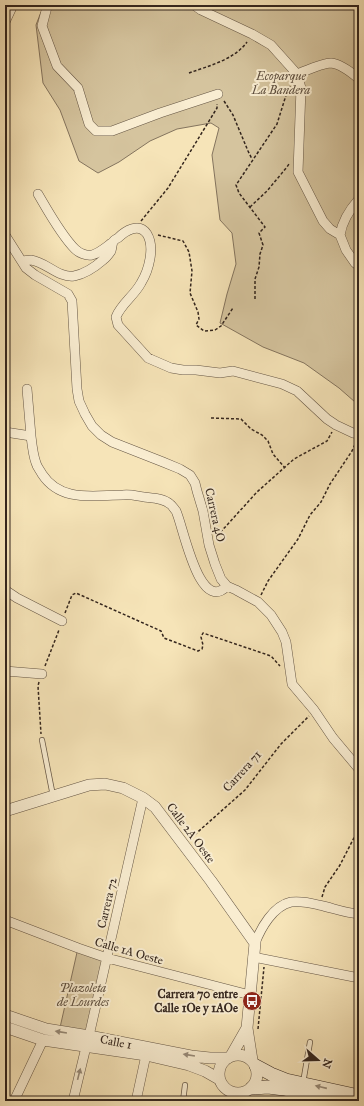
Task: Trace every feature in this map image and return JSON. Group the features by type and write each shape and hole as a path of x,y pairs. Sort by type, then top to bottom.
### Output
{"main road":[{"path":"254,1063 271,1074 286,1080 298,1092 321,1099 337,1101"},
{"path":"248,1093 268,1087 298,1092 359,1096"}],"street":[{"path":"5,22 13,5"},
{"path":"49,5 47,7 42,26 57,66 78,88 89,124 96,131 112,131 218,94"},
{"path":"194,5 201,10 252,34 271,45 297,74 301,88 298,172 323,221 330,229 340,235"},
{"path":"297,74 329,63 337,64 359,79"},
{"path":"38,194 76,250 83,254 91,255 102,250 124,232 134,228 141,229 146,232 151,243 150,262 141,283 119,310 116,317 118,325 148,358 171,368 220,373 234,371 282,384 297,392 327,419 353,433 358,438"},
{"path":"359,199 354,204 341,227 340,235 346,250 355,263 359,266"},
{"name":"Carrera 4O","path":"5,235 26,268 35,275 68,294 72,302 79,401 92,426 101,435 112,442 164,462 190,475 195,483 203,511 214,564 221,579 227,586"},
{"path":"22,261 30,260 38,262 60,273 73,276 86,272 103,260 111,250 113,242"},
{"path":"27,389 31,436 36,464 47,481 60,490 79,496 125,494 160,499 170,503 176,512 187,547 201,581 208,589 214,592 222,591 227,586 236,590 258,602 271,615 282,632 286,642 292,684 314,710 333,738 359,769"},
{"path":"5,432 31,436"},
{"path":"5,590 17,598 62,621"},
{"path":"5,671 42,674"},
{"name":"Calle 2A Oeste","path":"5,811 89,785 105,784 123,788 143,798 155,806 211,881 254,949"},
{"name":"Carrera 72","path":"73,1101 88,1042 143,798"},
{"path":"247,1028 229,1057 224,1061 219,1071 219,1079 229,1096 248,1093 257,1078 247,1028 254,949 261,929 268,919 284,905 292,902 320,905 336,910 359,914"},
{"name":"Calle 1A Oeste","path":"5,920 107,958 250,995"},
{"path":"254,949 265,960 359,978"},
{"name":"Calle 1","path":"5,1015 46,1030 88,1042 189,1065 205,1071 219,1079"},
{"name":"Calle 1","path":"5,1027 43,1040 88,1042 210,1058 229,1057"},
{"path":"14,1101 43,1040"},
{"path":"136,1101 146,1055"},
{"path":"229,1057 242,1055 254,1063"}],"lane":[{"path":"42,740 53,796"},
{"path":"298,1092 310,1042"},
{"path":"183,1101 185,1085"}],"path":[{"path":"189,73 224,60 236,53 246,44 252,34"},
{"path":"255,299 256,279 263,245 259,233 265,227 239,193 236,185 277,124 287,92 297,74"},
{"path":"218,94 234,115 252,160"},
{"path":"134,228 168,188 217,108 218,94"},
{"path":"250,208 287,167 290,161"},
{"path":"146,232 183,241 189,252 192,271 190,293 198,312 196,325 204,331 216,330 221,326 233,308"},
{"path":"211,418 241,419 250,429 262,435 268,441 273,454 285,468"},
{"path":"209,545 256,492 294,459 326,441 336,425"},
{"path":"258,602 268,581 298,539 310,515 320,502 352,451 358,438"},
{"path":"42,740 38,686 72,595 76,593 161,631 164,638 198,651 202,649 203,645 201,637 203,633 271,656 280,666"},
{"name":"Carrera 71","path":"183,844 245,790 281,744 314,710"},
{"path":"320,905 325,887 340,865 359,828"},
{"path":"258,1034 265,960"}],"green space":[{"name":"Ecoparque La Bandera","path":"51,5 359,5 359,402 355,402 339,388 304,363 263,347 220,323 236,264 232,233 220,220 212,155 219,128 211,123 177,129 150,141 119,162 98,173 79,161 60,110 43,83 36,25 41,12"},
{"name":"Plazoleta de Lourdes","path":"78,948 107,958 89,1036 59,1032"}],"place":[{"name":"Carrera 70 entre Calle 1Oe y 1AOe","path":"252,1001"}]}
